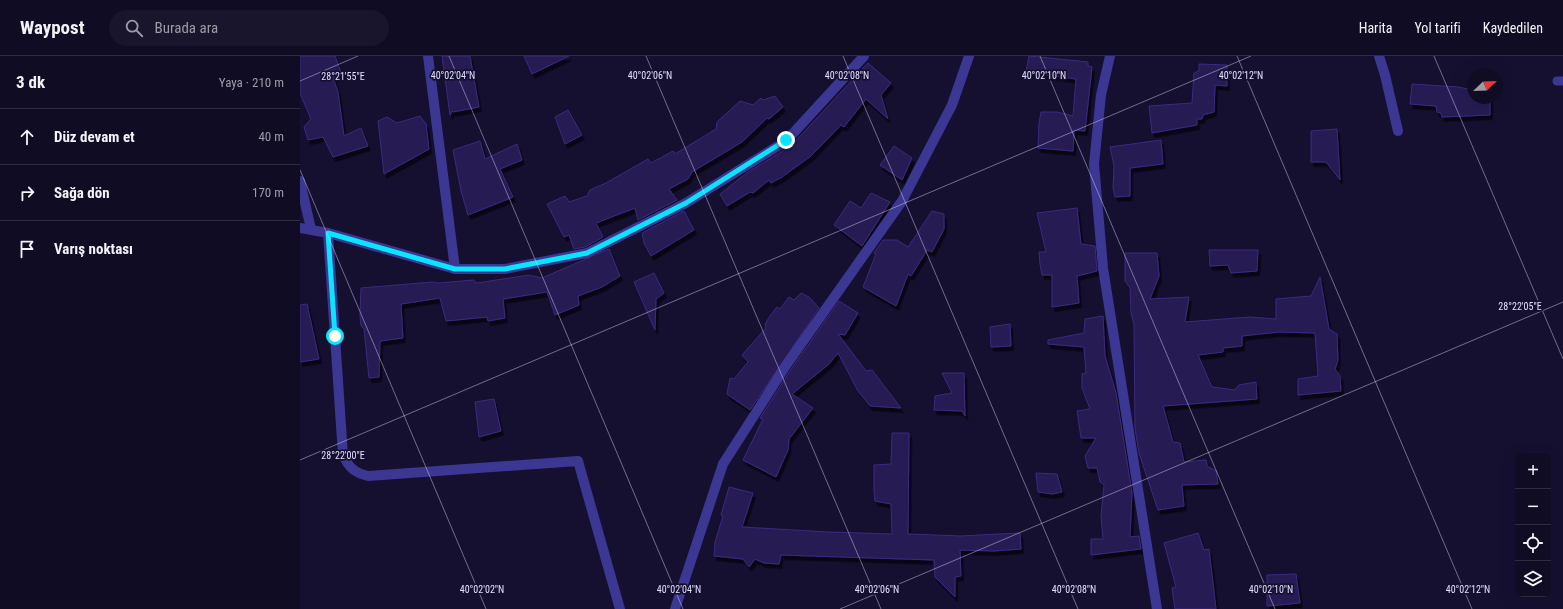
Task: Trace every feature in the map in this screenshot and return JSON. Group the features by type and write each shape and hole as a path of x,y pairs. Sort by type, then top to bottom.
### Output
{"street":[{"path":"428,56 455,269"},
{"path":"300,228 328,233 455,269 505,269 587,253 686,203 786,140 864,56"},
{"path":"675,609 723,464 787,364 902,201 952,105 969,56"},
{"path":"1110,56 1101,95 1095,171 1103,268 1157,609"},
{"path":"1379,56 1385,75 1398,132"},
{"path":"300,181 311,229"},
{"path":"328,233 343,455 347,464 356,472 368,476 578,461 585,481 620,609"}],"building":[{"path":"300,56 335,56 342,75 333,78 338,92 344,136 361,128 368,146 333,157 323,137 308,140 304,127 311,119 300,93"},
{"path":"442,56 470,56 479,107 452,111 450,115"},
{"path":"524,56 569,56 532,74"},
{"path":"1029,56 1088,62 1088,66 1092,67 1085,131 1074,130 1073,151 1038,148 1039,123 1041,112 1057,112 1073,116 1076,79 1026,72"},
{"path":"868,63 891,83 881,95 888,119 866,99 844,127 841,125 811,156 782,177 771,183 769,180 753,193 750,192 727,206 720,194 748,172 791,146"},
{"path":"1199,64 1227,65 1227,86 1215,85 1214,112 1203,115 1202,119 1197,119 1197,125 1152,133 1149,106 1192,103 1194,73 1199,71"},
{"path":"1412,84 1458,87 1467,89 1467,104 1490,104 1490,115 1442,117 1441,113 1437,112 1436,106 1410,104"},
{"path":"775,96 783,107 769,119 767,118 742,142 692,172 688,179 669,189 677,200 638,220 635,208 596,223 603,237 585,247 574,249 569,235 564,237 547,204 565,196 569,202 587,196 590,190 606,183 648,159 651,163 673,151 675,154 716,129 717,122 740,101 753,105 761,98 763,100"},
{"path":"568,110 582,135 565,144 555,117"},
{"path":"420,116 426,124 429,149 384,174 378,121 387,117 397,123"},
{"path":"1337,129 1340,180 1326,162 1311,162 1311,131"},
{"path":"1161,140 1163,164 1130,168 1130,196 1115,197 1113,188 1114,166 1110,147"},
{"path":"480,141 485,159 517,144 522,160 500,169 513,197 468,215 461,191 453,150"},
{"path":"894,146 912,158 902,180 880,165"},
{"path":"871,193 890,202 862,246 834,225 850,201 861,208"},
{"path":"1077,208 1081,244 1095,246 1097,271 1077,276 1079,303 1052,307 1052,275 1042,275 1040,264 1039,252 1046,252 1037,213"},
{"path":"684,211 694,230 651,256 644,243 642,233"},
{"path":"932,211 944,214 944,229 932,252 927,250 911,276 908,274 896,306 863,287 876,254 874,253 883,240 897,240 908,247"},
{"path":"609,249 620,276 602,287 578,296 579,305 555,315 547,292 503,299 505,318 488,321 487,317 446,321 440,298 401,304 403,338 380,341 379,377 369,378 364,329 361,326 360,316 361,288 473,280 477,283 529,275 542,278"},
{"path":"1209,250 1258,250 1257,271 1231,273 1228,265 1210,266"},
{"path":"1125,253 1157,253 1159,276 1150,299 1189,297 1185,322 1250,317 1276,319 1276,299 1311,296 1320,277 1329,329 1337,334 1338,360 1335,369 1340,376 1341,391 1298,395 1298,379 1318,376 1315,333 1279,332 1242,336 1242,346 1223,348 1223,352 1198,355 1212,387 1235,390 1239,385 1256,382 1257,399 1163,406 1173,442 1180,443 1184,462 1206,460 1207,466 1216,471 1218,484 1182,485 1184,506 1158,510 1139,453 1135,428 1134,324 1131,313 1130,288 1125,281"},
{"path":"654,273 664,293 656,299 655,330 634,282"},
{"path":"801,293 809,297 819,308 750,410 727,394 730,378 734,379 748,362 742,355 766,328 765,324 777,307 780,309 789,297 794,300"},
{"path":"839,301 858,313 845,335 838,334 866,371 872,370 901,408 870,406 858,391 838,353 829,364 792,394 813,408 789,439 788,450 776,477 743,460 763,419 760,418 792,368"},
{"path":"307,304 319,359 300,362 300,305"},
{"path":"1103,316 1105,356 1116,393 1132,493 1130,537 1139,536 1141,549 1091,555 1091,539 1103,539 1101,516 1104,485 1100,482 1097,468 1088,468 1085,456 1096,438 1081,438 1077,411 1090,409 1082,388 1082,374 1086,373 1084,347 1048,344 1048,340 1084,333 1085,319"},
{"path":"1010,324 1011,346 991,347 990,327"},
{"path":"942,373 964,373 965,416 962,411 934,410 935,396 952,393"},
{"path":"494,399 501,431 479,437 475,402"},
{"path":"892,433 909,433 908,534 960,536 1020,533 1021,549 994,551 960,550 961,576 955,577 955,597 935,577 934,560 781,555 779,564 764,563 755,559 749,567 743,559 714,556 715,542 723,516 721,515 729,487 753,493 742,527 892,534 891,504 875,501 874,465 891,464"},
{"path":"1036,473 1057,474 1062,492 1052,494 1038,492"},
{"path":"1198,533 1204,550 1209,549 1216,609 1175,609 1172,588 1176,587 1164,543"},
{"path":"1296,574 1300,603 1267,606 1267,575"}],"route":[{"path":"335,336 328,233 455,269 505,269 587,253 686,203 786,140"}]}
